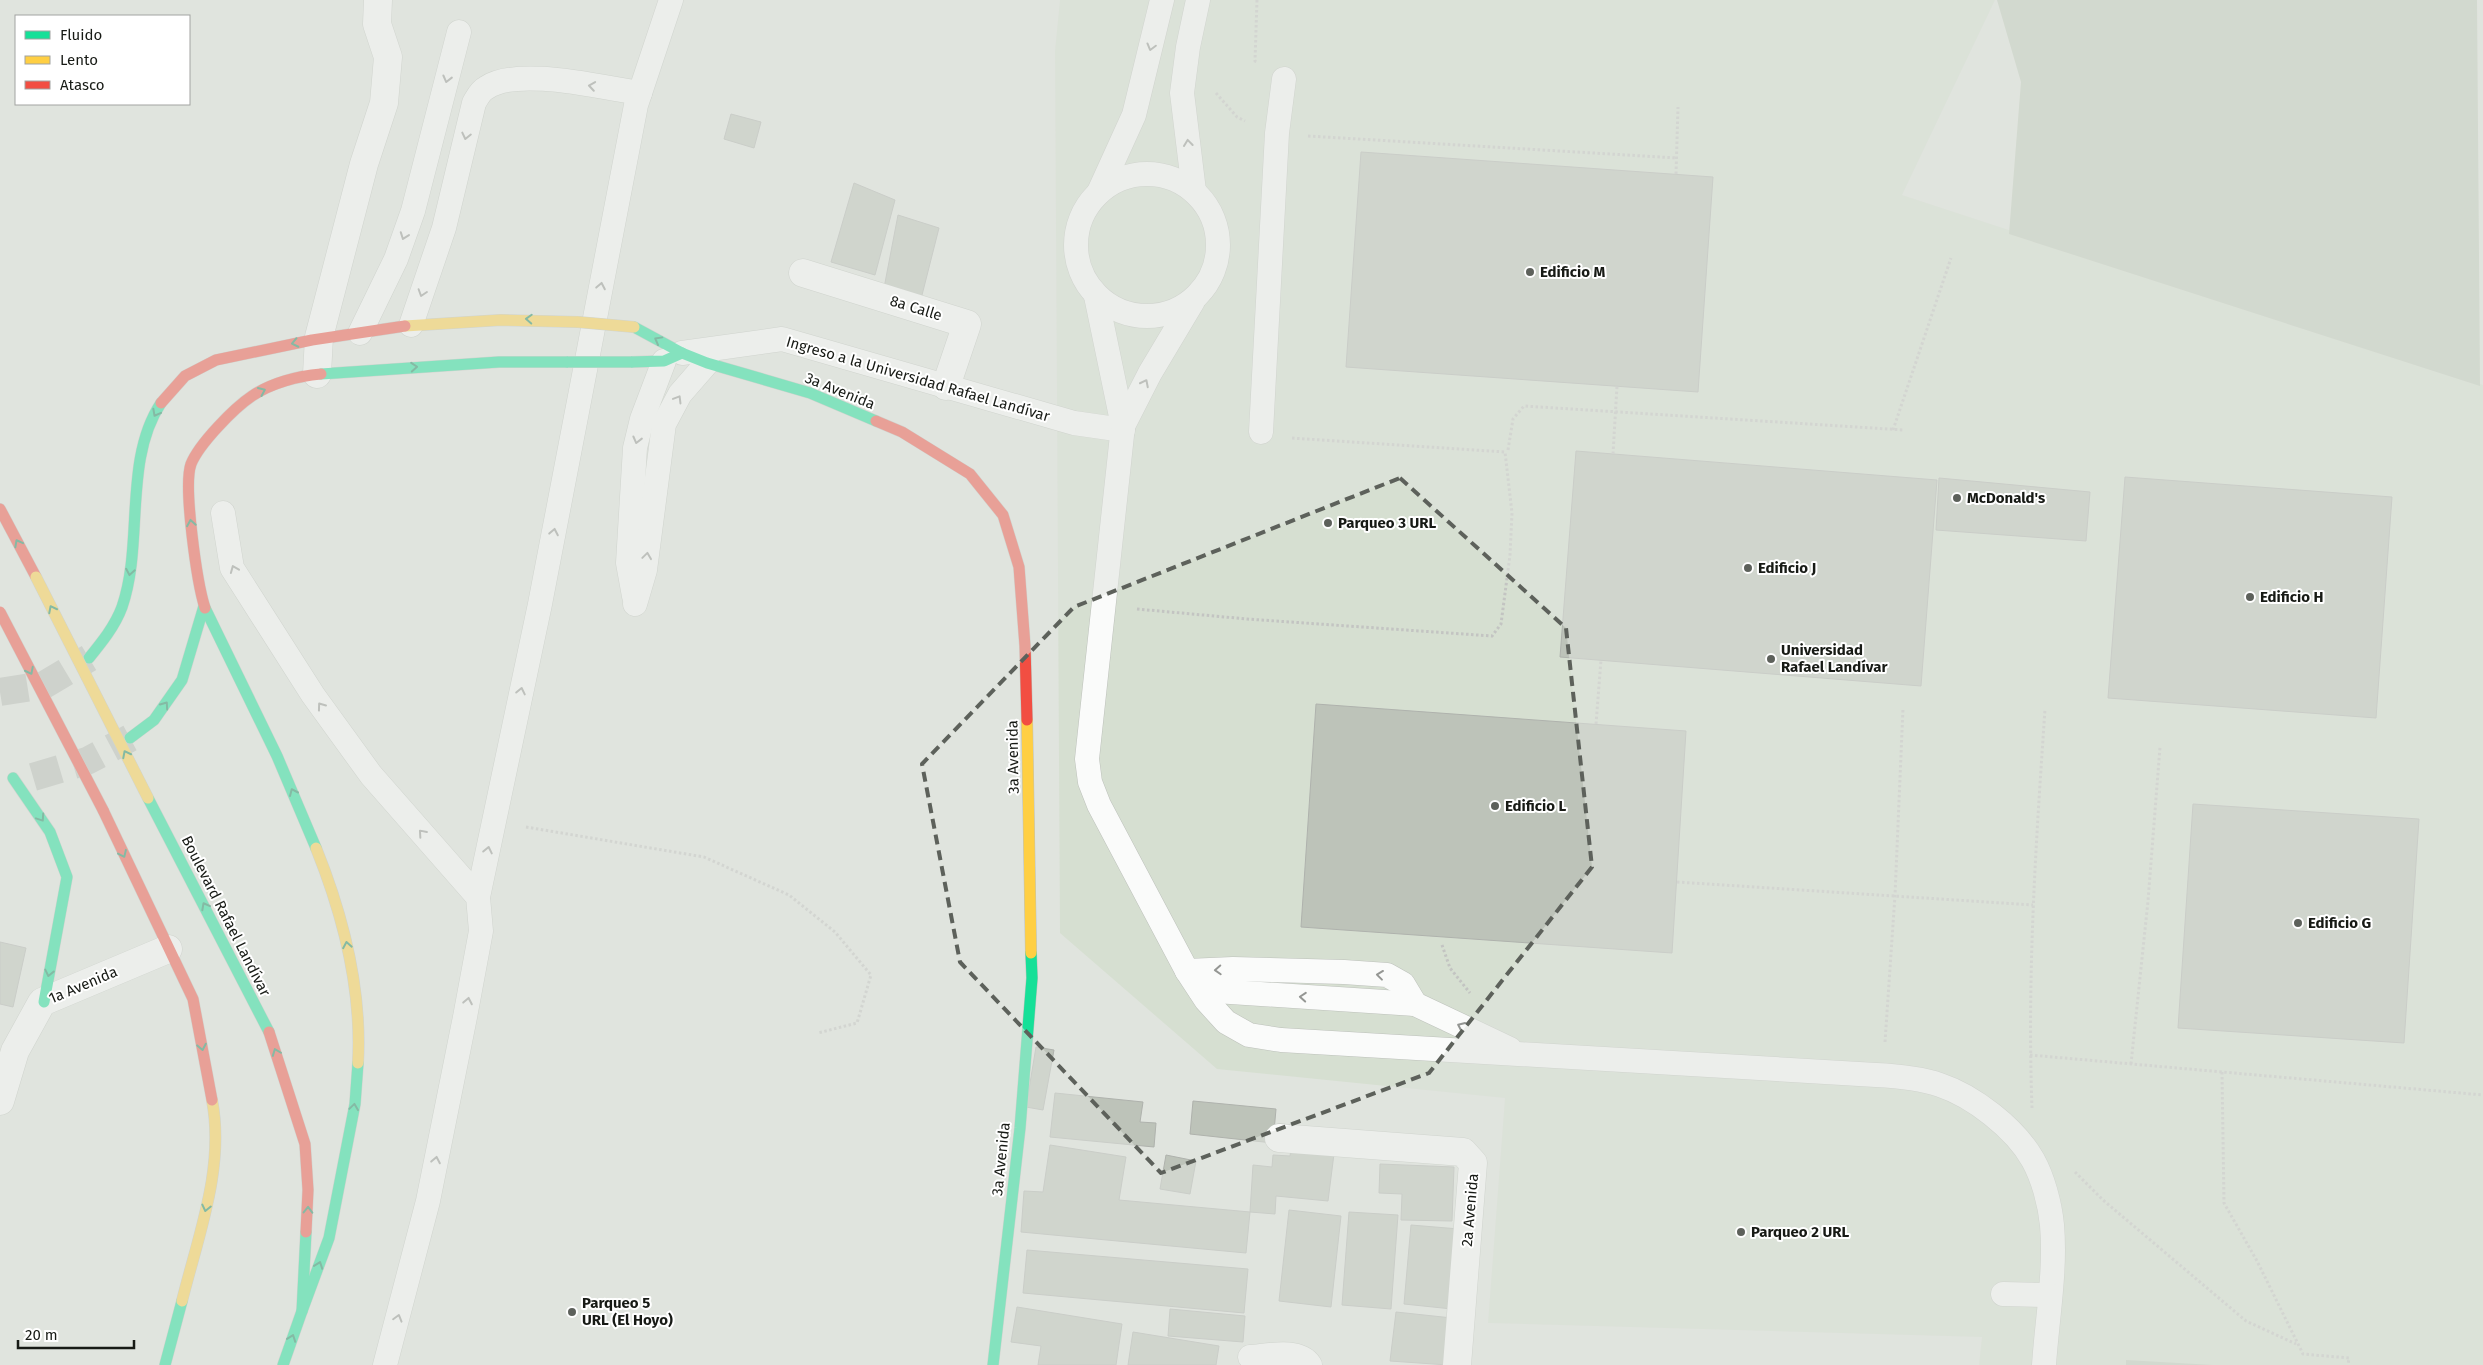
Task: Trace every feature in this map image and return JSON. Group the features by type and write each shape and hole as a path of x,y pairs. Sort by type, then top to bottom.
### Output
{"street":[{"path":"317,374 320,338 364,164 384,103 388,57 377,24 378,0"},
{"name":"8a Calle","path":"804,273 967,324 946,386"},
{"name":"3a Avenida","path":"412,325 522,318 634,327 673,357"},
{"path":"89,658 110,632 124,602 131,566 142,464 149,428 165,397 185,376 220,358 320,338 412,325"},
{"name":"3a Avenida","path":"204,606 186,496 191,465 204,442 252,396 284,381 317,374 499,362 631,362 673,357 707,363 810,393 902,432 970,474 1003,515 1019,567 1026,646 1032,978 1020,1128 992,1365"},
{"name":"Boulevard Rafael Landívar","path":"0,509 268,1030 282,1068 305,1144 308,1199 302,1311 283,1365"},
{"path":"130,738 154,720 182,680 204,606"},
{"path":"204,606 277,756 305,820 334,893 352,976 359,1042 354,1104 329,1238 302,1311"},
{"path":"0,612 103,810 193,999 213,1106 216,1140 213,1179 165,1365"},
{"path":"13,778 50,832 67,877 65,897 44,1002"},
{"path":"0,779 26,778"},
{"name":"1a Avenida","path":"0,1101 15,1051 44,1002 168,949"},
{"name":"2a Avenida","path":"1279,1138 1463,1152 1473,1163 1457,1365"}],"lane":[{"path":"385,1365 428,1201 464,1026 481,931 478,898 540,604 640,93 671,0"},
{"path":"1099,192 1134,115 1162,0"},
{"path":"1194,191 1182,93 1188,47 1198,0"},
{"path":"360,333 396,259 413,211 459,32"},
{"path":"412,325 444,228 474,103 485,88 506,80 532,78 640,93"},
{"path":"1261,432 1277,134 1284,79"},
{"path":"1123,428 1150,373 1194,300 1210,281 1219,258 1218,234 1210,210 1194,191 1177,180 1157,175 1136,175 1116,181 1099,192 1086,207 1079,224 1076,243 1078,263 1085,280 1096,296 1113,308 1132,315 1153,317 1173,312 1194,300"},
{"path":"1096,296 1123,428 1087,759 1090,782 1099,805 1193,981 1226,1022 1249,1035 1317,1043 1876,1074 1907,1077 1939,1084 1961,1094 1996,1117 2033,1159 2045,1191 2052,1224 2053,1254 2044,1365"},
{"name":"Ingreso a la Universidad Rafael Landívar","path":"673,357 782,339 1074,423 1123,428"},
{"path":"673,357 642,419 635,448 628,564 635,604 645,570 664,424 680,394 707,363"},
{"path":"223,514 232,568 313,695 371,775 478,898"},
{"path":"1193,981 1415,1004 1520,1054"},
{"path":"2003,1294 2049,1295"},
{"path":"1250,1357 1288,1354 1308,1362 1310,1365"}],"path":[{"path":"1212,89 1237,116 1265,132 1277,134 1677,158"},
{"path":"1676,174 1678,107"},
{"path":"1892,430 1951,258"},
{"path":"1613,454 1617,386"},
{"path":"1508,450 1513,419 1524,406 1904,430"},
{"path":"1129,608 1492,636 1501,624 1510,555 1512,513 1504,452 1261,436 1261,432"},
{"path":"1596,724 1601,660"},
{"path":"1893,1046 1884,1046 1895,895 1903,708"},
{"path":"2032,1108 2030,1055 2033,905 2044,709"},
{"path":"2131,1064 2148,901 2160,747"},
{"path":"517,826 704,857 789,895 835,932 871,975 857,1024 818,1033"},
{"path":"1677,882 2033,905"},
{"path":"1442,945 1450,968 1461,984 1473,995"},
{"path":"2030,1055 2483,1095"},
{"path":"2222,1072 2224,1203 2257,1260 2296,1344 2303,1354 2349,1358 2348,1365"},
{"path":"2026,1102 2037,1116"},
{"path":"2073,1169 2103,1200 2246,1321 2296,1344"}],"highlighted area":[{"path":"1400,478 1566,628 1592,867 1429,1073 1161,1173 960,962 922,764 1074,607"}],"shaded area":[{"name":"Universidad Rafael Landívar","path":"1060,0 1995,0 1902,195 2483,385 2483,1365 1979,1365 1982,1337 1488,1323 1505,1098 1217,1069 1060,933 1055,51"},
{"path":"1997,0 2477,0 2480,386 2009,234 2021,82"},
{"path":"2126,1360 2213,1365 2126,1365"}],"building":[{"path":"731,114 761,122 754,148 724,139"},
{"name":"Edificio M","path":"1361,152 1713,177 1698,392 1346,367"},
{"path":"854,183 895,200 875,275 831,262"},
{"path":"898,215 939,228 921,299 884,288"},
{"name":"Edificio J","path":"1576,451 1937,480 1921,686 1560,657"},
{"name":"Edificio H","path":"2125,477 2392,497 2376,718 2108,698"},
{"path":"1939,478 2090,492 2086,541 1936,530"},
{"name":"Edificio L","path":"1316,704 1686,731 1672,953 1301,927"},
{"name":"Edificio G","path":"2193,804 2419,819 2404,1043 2178,1028"},
{"path":"0,942 26,948 13,1007 0,1004"},
{"path":"1036,1047 1054,1050 1043,1110 1026,1107"},
{"path":"1055,1093 1143,1102 1140,1122 1156,1123 1154,1147 1050,1137"},
{"path":"1193,1101 1276,1109 1273,1143 1190,1134"},
{"path":"1292,1143 1335,1146 1328,1201 1276,1196 1275,1214 1250,1212 1253,1165 1272,1167 1273,1155 1290,1156"},
{"path":"1050,1145 1126,1157 1119,1200 1250,1212 1246,1253 1021,1232 1024,1191 1043,1192"},
{"path":"1166,1155 1196,1161 1190,1194 1160,1189"},
{"path":"1380,1164 1454,1167 1452,1221 1401,1220 1402,1194 1379,1193"},
{"path":"1289,1210 1341,1216 1331,1307 1279,1301"},
{"path":"1349,1212 1398,1215 1391,1309 1342,1305"},
{"path":"1411,1225 1459,1229 1452,1309 1404,1304"},
{"path":"1027,1250 1248,1269 1244,1313 1023,1293"},
{"path":"1017,1307 1122,1324 1116,1365 1038,1365 1041,1346 1011,1342"},
{"path":"1170,1309 1245,1316 1243,1342 1168,1336"},
{"path":"1396,1312 1452,1318 1448,1365 1390,1361"},
{"path":"1133,1332 1219,1346 1216,1365 1128,1365"}],"tunnel":[{"path":"0,692 44,685 89,658"},
{"path":"33,777 87,761 130,738"}],"traffic: fast":[{"path":"634,327 682,353 707,363 810,393 876,421"},
{"path":"631,362 664,361 682,353"},
{"path":"321,374 499,362 568,362"},
{"path":"568,362 631,362"},
{"path":"89,658 112,627 122,607 132,557 138,476 142,450 149,426 161,403"},
{"path":"130,738 154,720 182,680 204,606"},
{"path":"205,608 277,756 316,848"},
{"path":"13,778 50,832 67,877 44,1002"},
{"path":"148,798 269,1032"},
{"path":"993,1365 1020,1128 1032,978 1031,953"},
{"path":"302,1311 329,1238 355,1104 358,1063"},
{"path":"283,1365 302,1311 306,1232"},
{"path":"165,1365 182,1301"}],"traffic: slow":[{"path":"405,326 501,320 578,322"},
{"path":"578,322 634,327"},
{"path":"36,577 148,798"},
{"path":"1027,720 1031,953"},
{"path":"316,848 335,900 349,954 357,1008 358,1063"},
{"path":"182,1301 202,1227 212,1176 215,1151 215,1125 212,1100"}],"traffic: jam":[{"path":"161,403 185,376 216,360 312,340 405,326"},
{"path":"205,608 195,557 190,513 189,475 191,464 201,447 218,427 236,409 259,391 303,376 321,374"},
{"path":"876,421 902,432 970,474 1003,515 1019,567 1025,646 1027,720"},
{"path":"0,509 36,577"},
{"path":"0,612 103,810"},
{"path":"103,810 193,999 212,1100"},
{"path":"269,1032 305,1144 308,1190 306,1232"}],"place":[{"name":"Edificio M","path":"1530,272"},
{"name":"McDonald's","path":"1957,498"},
{"name":"Parqueo 3 URL","path":"1328,523"},
{"name":"Edificio J","path":"1748,568"},
{"name":"Edificio H","path":"2250,597"},
{"name":"Universidad Rafael Landívar","path":"1771,659"},
{"name":"Edificio L","path":"1495,806"},
{"name":"Edificio G","path":"2298,923"},
{"name":"Parqueo 2 URL","path":"1741,1232"},
{"name":"Parqueo 5 URL (El Hoyo)","path":"572,1312"}]}
